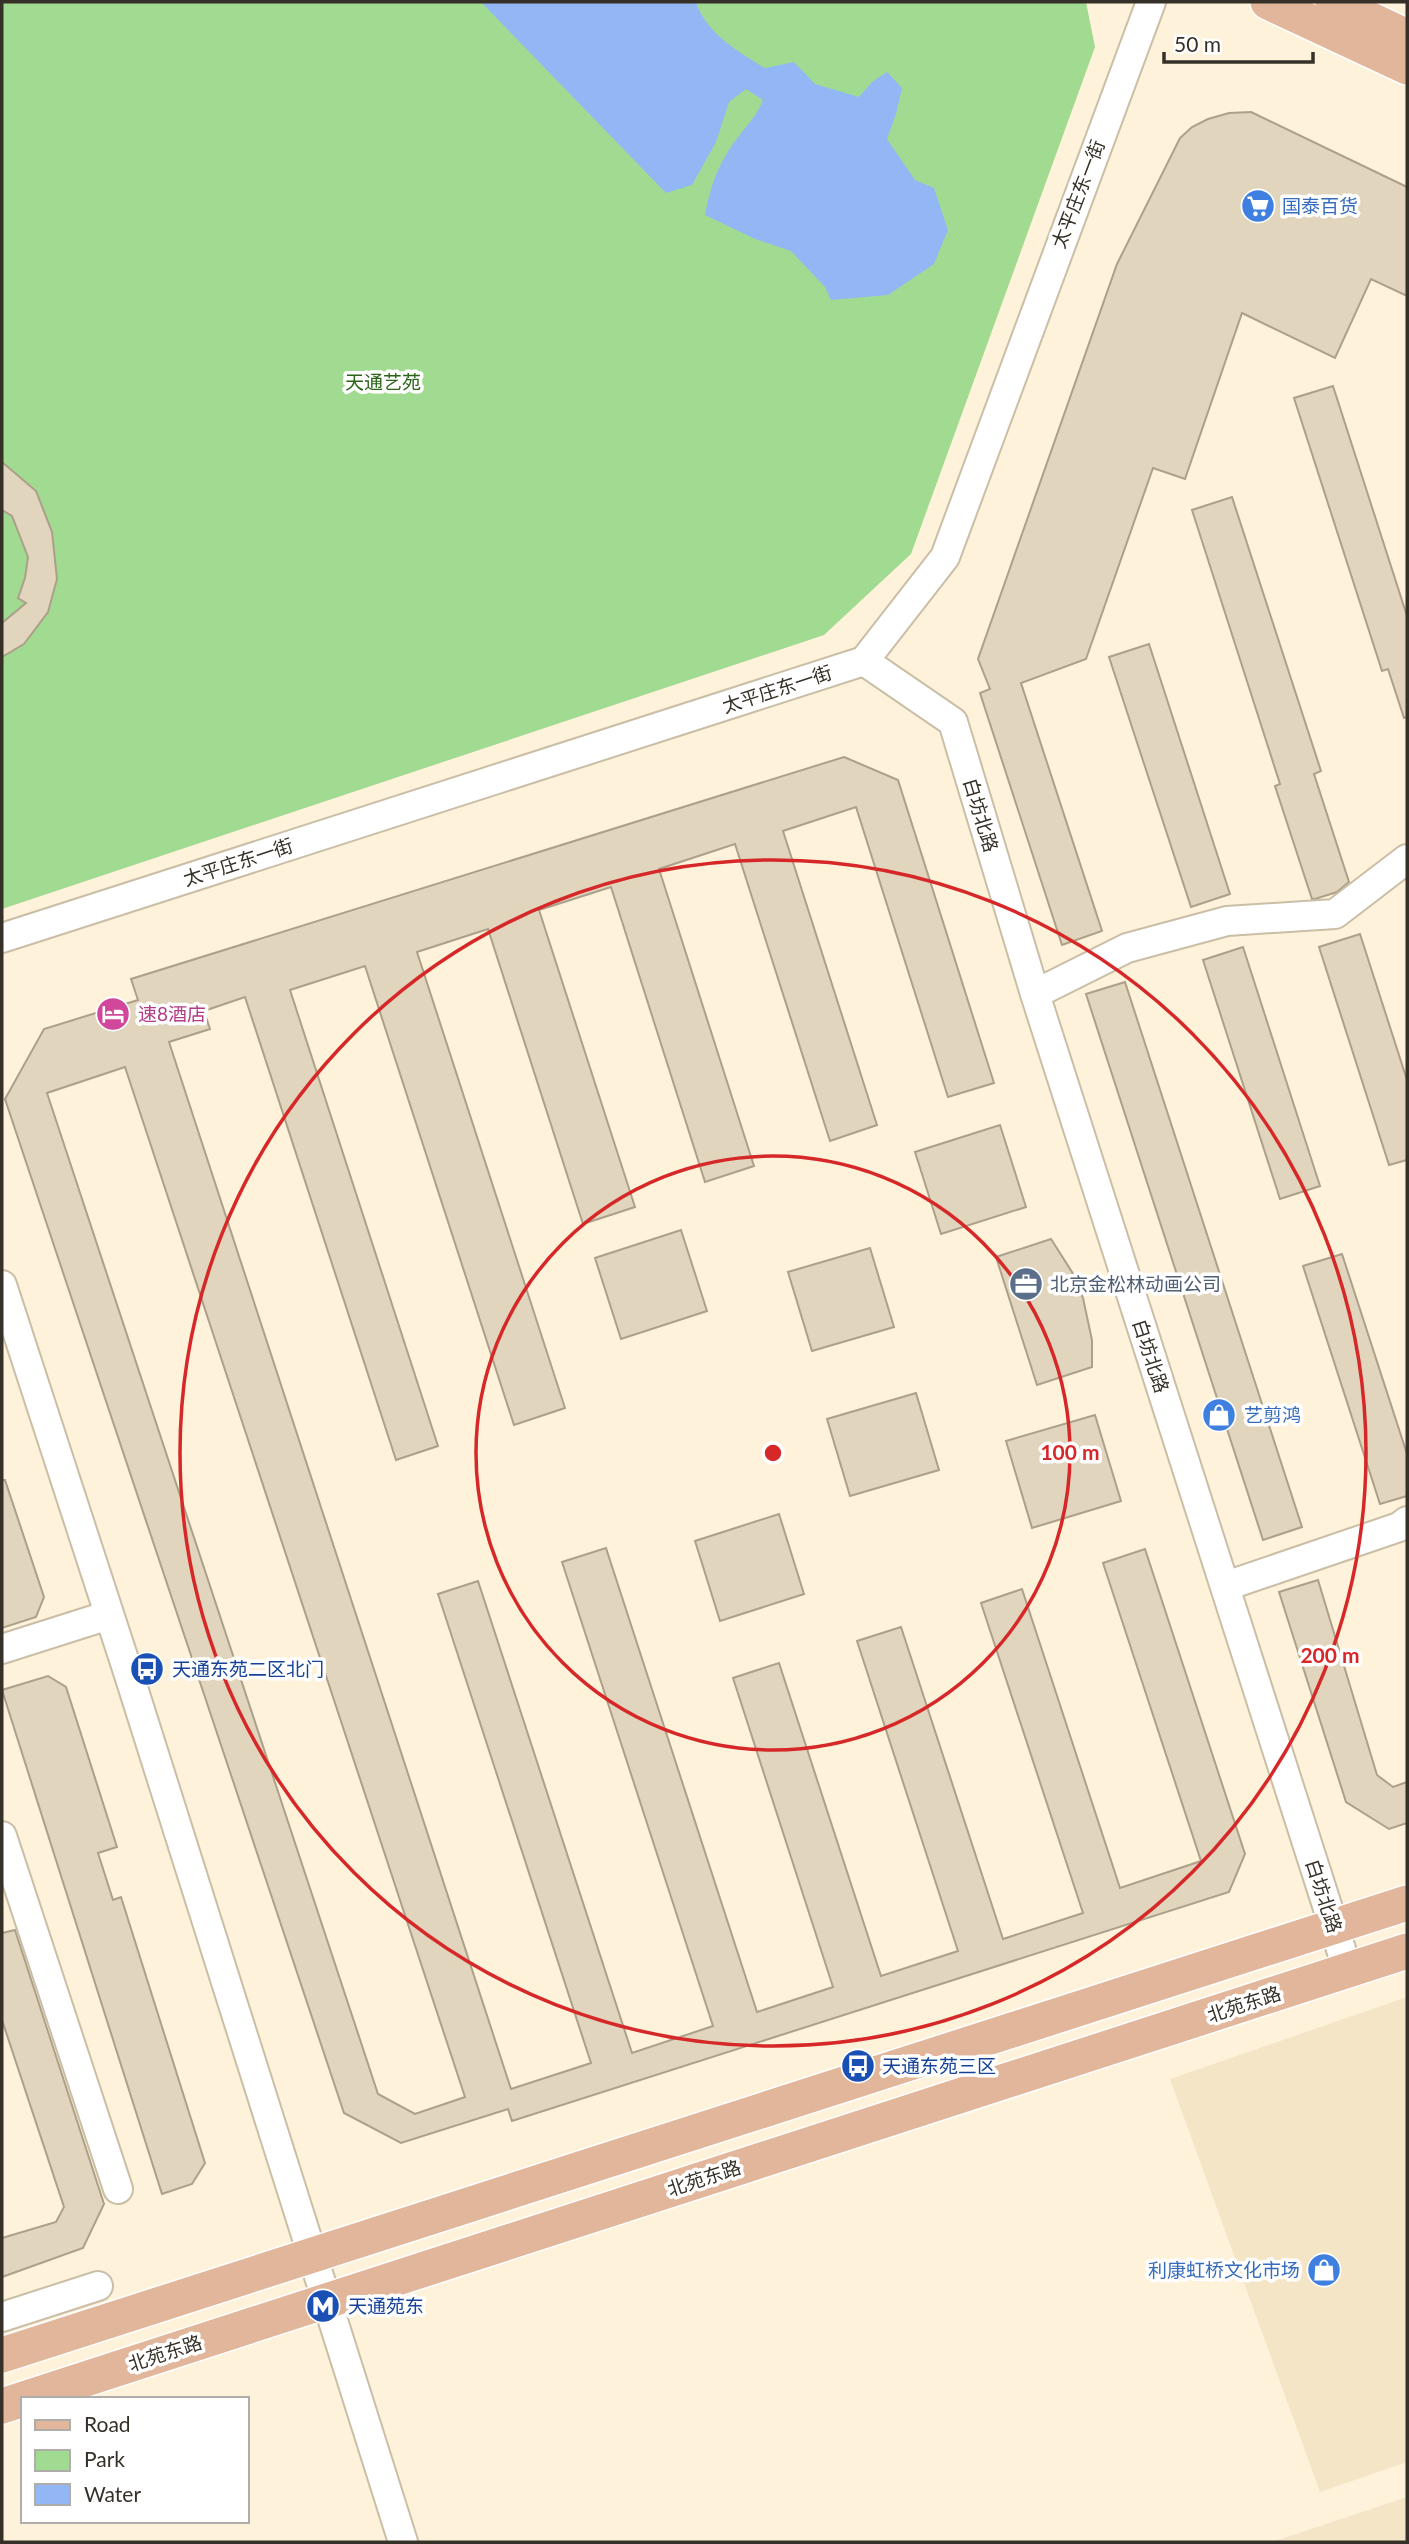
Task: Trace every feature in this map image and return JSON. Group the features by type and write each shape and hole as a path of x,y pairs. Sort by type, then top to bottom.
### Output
{"main road":[{"path":"1268,2 1407,67"},
{"path":"1334,2 1407,37"},
{"path":"2,2355 1407,1903"},
{"name":"北苑东路","path":"30,2397 1407,1951"},
{"name":"北苑东路","path":"2,2406 21,2400"}],"street":[{"name":"太平庄东一街","path":"2,939 864,661 945,556 1151,2"},
{"name":"白坊北路","path":"864,661 953,722 1035,994 1348,1971"},
{"path":"1035,994 1127,948 1227,922 1335,914 1407,859"},
{"path":"2,1285 403,2542"},
{"path":"1226,1586 1399,1527 1407,1521"},
{"path":"2,1648 109,1615"},
{"path":"2,1836 9,1885 118,2189"},
{"path":"2,2318 98,2286"}],"shaded area":[{"name":"利康虹桥文化市场","path":"1407,1997 1407,2462 1320,2492 1170,2079"},
{"path":"1407,2497 1407,2542 1272,2542"}],"green space":[{"name":"天通艺苑","path":"2,2 1086,2 1095,47 911,554 824,635 2,909"}],"water":[{"path":"481,2 696,2 707,23 724,41 765,68 794,62 815,84 859,97 872,82 887,72 902,88 887,139 915,180 934,188 948,230 934,264 888,295 831,300 825,287 791,251 755,239 705,215 721,163 763,100 746,89 729,102 716,142 692,185 666,193"}],"building":[{"path":"1251,112 1407,187 1407,296 1371,279 1335,358 1242,313 1185,479 1153,468 1086,659 1021,683 1102,931 1062,945 980,693 990,689 978,659 1117,264 1180,138 1192,127 1208,119 1229,113"},
{"path":"1333,386 1407,616 1407,717 1404,718 1388,669 1382,671 1294,398"},
{"path":"2,462 36,491 52,532 57,579 48,612 24,644 2,657 2,623 26,603 18,598 28,557 12,516 2,510"},
{"path":"1232,497 1321,771 1314,774 1349,882 1337,892 1315,899 1312,899 1275,786 1280,784 1192,510"},
{"path":"1149,644 1230,894 1191,907 1109,657"},
{"path":"844,757 898,780 994,1083 948,1097 856,807 783,831 877,1125 830,1141 735,844 659,869 754,1166 705,1182 611,887 539,910 635,1207 583,1224 488,929 417,952 565,1408 514,1425 365,966 290,990 438,1446 396,1460 245,997 204,1011 210,1029 169,1042 511,2089 591,2063 438,1594 478,1581 632,2053 713,2026 562,1562 606,1548 757,2012 833,1987 733,1678 779,1663 881,1976 958,1951 857,1641 901,1627 1003,1939 1083,1913 981,1603 1022,1589 1120,1888 1201,1861 1103,1563 1145,1549 1245,1854 1229,1892 512,2121 508,2109 401,2143 344,2113 5,1099 44,1029 138,1000 131,979","holes":["125,1067 465,2097 415,2114 378,2094 47,1093"]},
{"path":"1360,934 1407,1080 1407,1160 1389,1165 1319,947"},
{"path":"1243,947 1320,1186 1280,1199 1203,960"},
{"path":"1125,982 1302,1527 1263,1540 1086,994"},
{"path":"1000,1125 1026,1207 941,1234 915,1152"},
{"path":"681,1230 707,1311 621,1339 595,1258"},
{"path":"1051,1239 1072,1272 1083,1298 1092,1340 1092,1367 1037,1385 996,1257"},
{"path":"870,1248 894,1327 812,1351 788,1272"},
{"path":"1342,1254 1407,1454 1407,1496 1380,1504 1303,1266"},
{"path":"916,1393 939,1470 850,1496 827,1419"},
{"path":"1095,1415 1121,1501 1032,1528 1006,1441"},
{"path":"2,1480 5,1480 44,1597 36,1617 2,1628"},
{"path":"779,1514 804,1594 720,1621 695,1541"},
{"path":"1318,1580 1377,1775 1393,1787 1407,1782 1407,1823 1389,1829 1346,1802 1279,1592"},
{"path":"48,1676 66,1687 117,1847 98,1853 113,1900 121,1897 205,2163 192,2184 162,2194 2,1690"},
{"path":"15,1930 104,2204 83,2248 2,2277 2,2238 56,2222 64,2207 2,2020 2,1933"}],"place":[{"name":"国泰百货","path":"1258,206"},
{"name":"速8酒店","path":"113,1014"},
{"name":"北京金松林动画公司","path":"1026,1284"},
{"name":"艺剪鸿","path":"1219,1415"},
{"name":"天通东苑二区北门","path":"147,1669"},
{"name":"天通东苑三区","path":"858,2066"},
{"name":"利康虹桥文化市场","path":"1324,2270"},
{"name":"天通苑东","path":"323,2306"}]}
